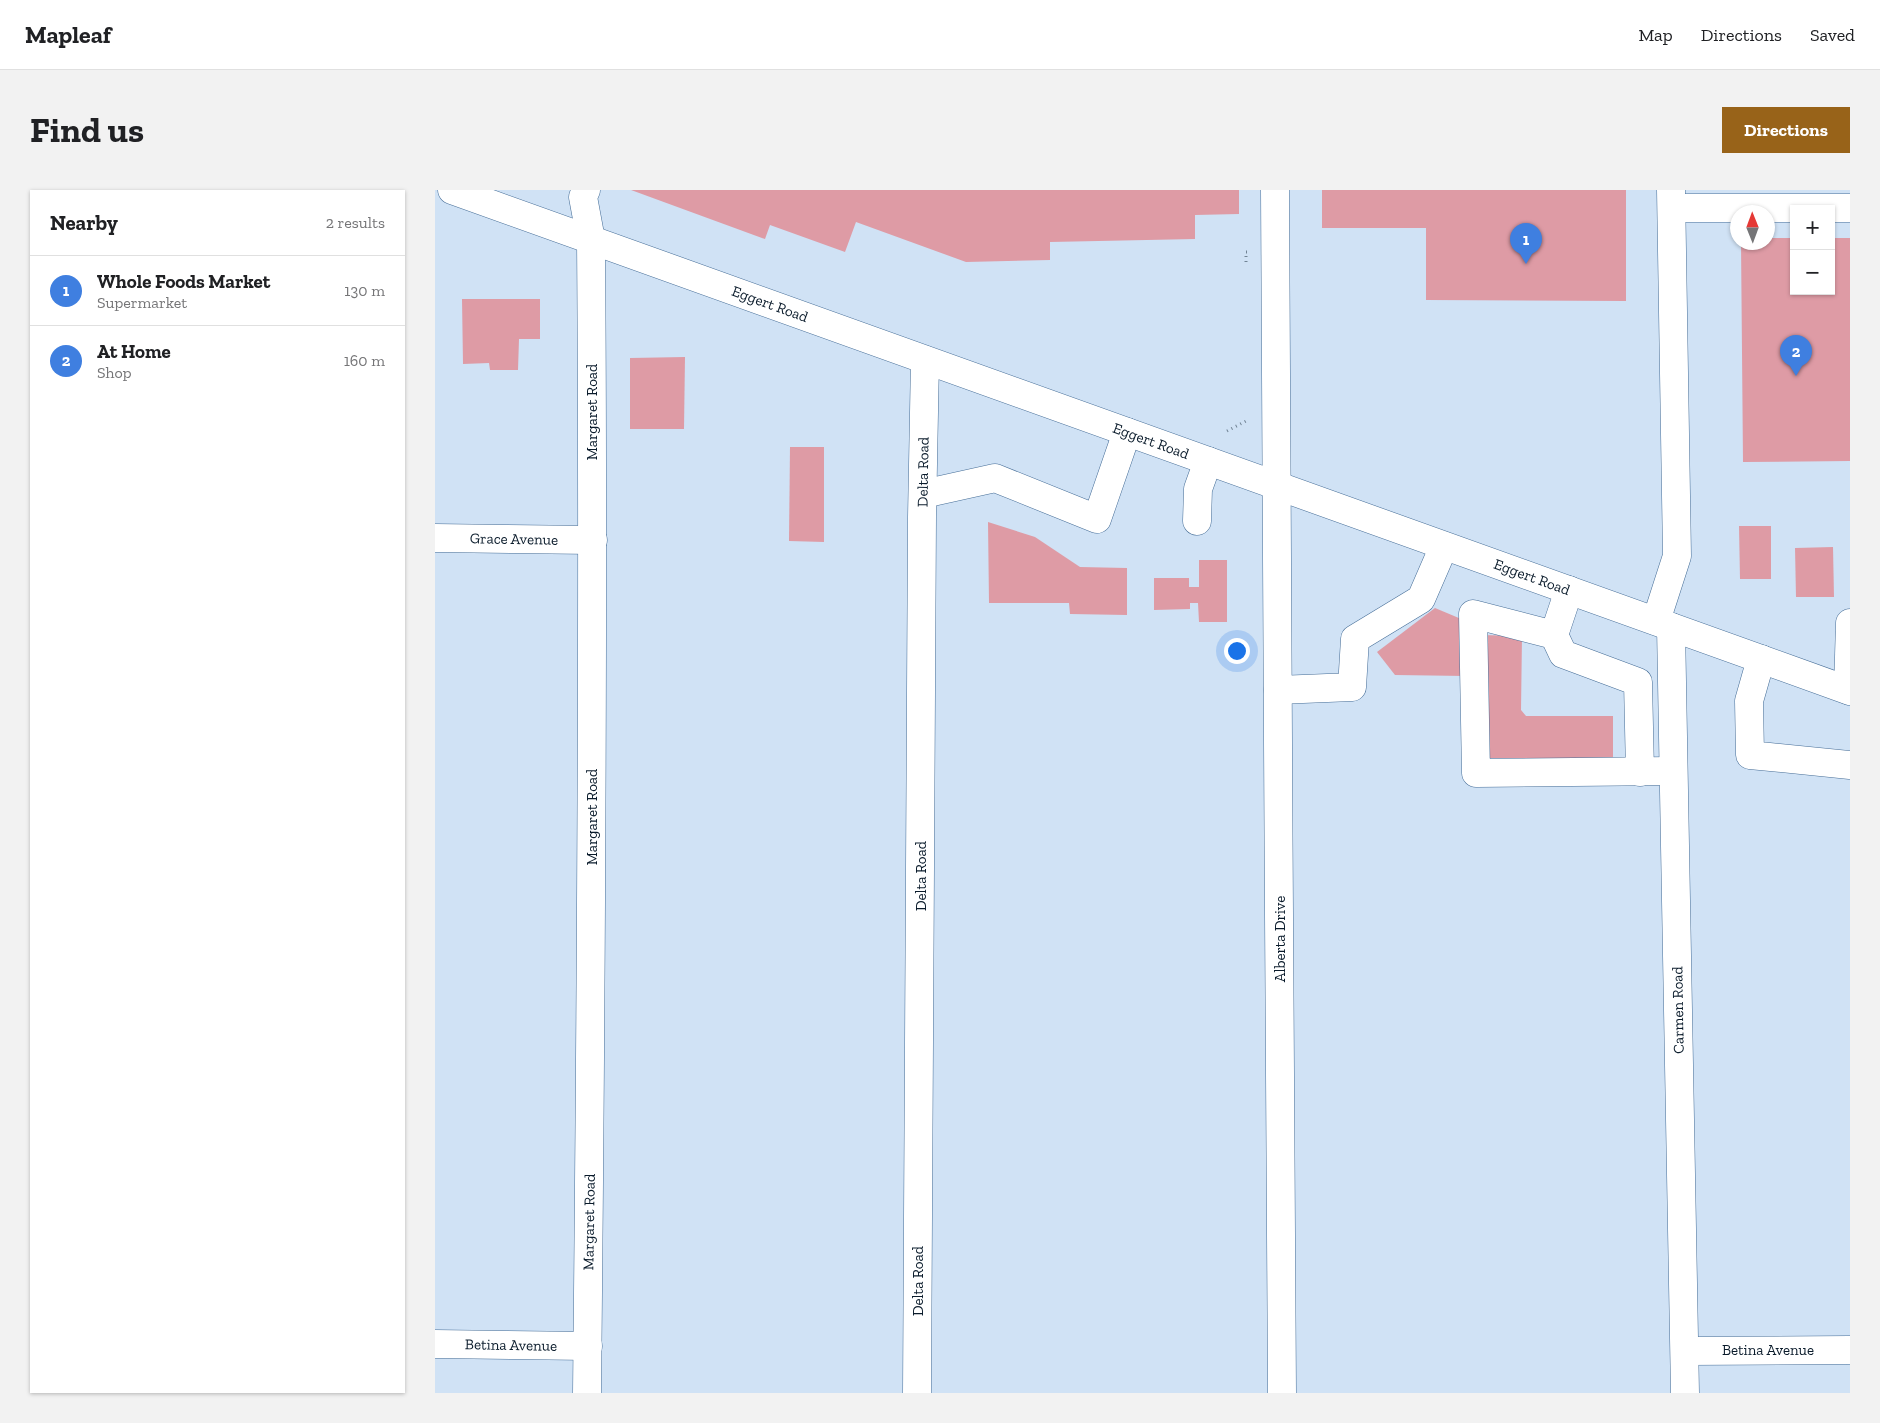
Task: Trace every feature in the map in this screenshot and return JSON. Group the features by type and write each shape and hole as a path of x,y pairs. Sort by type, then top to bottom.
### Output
{"street":[{"name":"Eggert Road","path":"452,190 1849,691"},
{"name":"Margaret Road","path":"586,190 583,197 591,240 593,540 587,1393"},
{"name":"Alberta Drive","path":"1275,190 1275,484 1282,1393"},
{"path":"1671,199 1850,208"},
{"name":"Carmen Road","path":"1671,199 1677,556 1663,624 1672,712 1685,1393"},
{"name":"Delta Road","path":"917,1393 925,360"},
{"path":"923,494 995,478 1097,519 1127,432"},
{"path":"1197,521 1199,489 1208,461"},
{"name":"Grace Avenue","path":"435,538 593,540"},
{"path":"1278,690 1352,686 1355,639 1421,598 1444,546"},
{"path":"1569,590 1554,635 1563,654 1638,682 1640,772"},
{"path":"1554,635 1473,614 1476,773 1673,772"},
{"path":"1849,691 1850,623"},
{"path":"1761,659 1749,701 1749,755 1850,765"},
{"path":"1639,711 1672,712"},
{"name":"Betina Avenue","path":"435,1344 587,1346"},
{"name":"Betina Avenue","path":"1685,1351 1850,1350"}],"building":[{"path":"631,190 1239,190 1239,214 1195,215 1195,239 1050,242 1050,260 966,262 856,222 845,252 770,225 765,239"},
{"path":"1322,190 1626,190 1626,301 1426,300 1426,228 1322,228"},
{"path":"1775,238 1790,238 1790,295 1835,295 1835,238 1850,238 1850,461 1743,462 1741,250 1775,250"},
{"path":"462,299 540,299 540,339 519,339 518,370 490,370 489,363 463,364"},
{"path":"685,357 684,429 630,429 630,358"},
{"path":"790,447 824,447 824,542 789,541"},
{"path":"988,522 1035,537 1080,567 1127,568 1127,615 1070,614 1069,603 989,603"},
{"path":"1739,526 1771,526 1771,579 1740,579"},
{"path":"1833,547 1834,597 1796,597 1795,548"},
{"path":"1199,560 1227,560 1227,622 1199,622 1198,603 1190,603 1190,609 1154,610 1154,578 1189,578 1189,587 1199,587"},
{"path":"1435,608 1466,621 1466,676 1395,675 1377,652"},
{"path":"1481,635 1522,636 1521,710 1526,716 1613,716 1613,758 1483,758"}],"place":[{"name":"Whole Foods Market","path":"1526,264"},
{"name":"At Home","path":"1796,376"}]}
